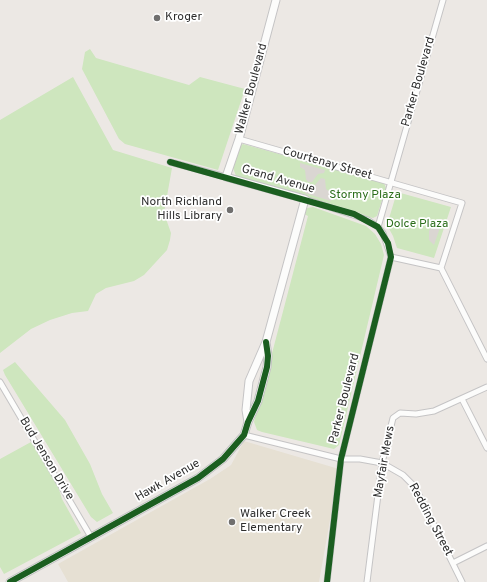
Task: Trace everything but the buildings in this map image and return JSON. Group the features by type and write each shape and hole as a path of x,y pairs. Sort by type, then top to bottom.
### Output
{"street":[{"name":"Walker Boulevard","path":"226,177 238,139 276,0"},
{"name":"Parker Boulevard","path":"378,227 443,0"},
{"name":"Courtenay Street","path":"238,139 462,203 442,268"},
{"name":"Grand Avenue","path":"170,162 354,214 378,227"},
{"name":"Hawk Avenue","path":"248,422 246,410 249,381 266,342 304,200"},
{"path":"378,227 388,243 391,257 442,268 487,359"},
{"name":"Parker Boulevard","path":"327,582 341,459 391,257"},
{"name":"Hawk Avenue","path":"10,582 198,478 224,459 244,435 258,400 267,367 268,356 266,342"},
{"name":"Bud Jenson Drive","path":"0,382 91,537"},
{"name":"Mayfair Mews","path":"367,582 382,463 393,418 400,413 416,414 434,411 487,386"},
{"path":"462,399 487,448"},
{"name":"Redding Street","path":"244,435 341,459 360,459 382,463 403,475 415,487 462,582"},
{"path":"453,563 487,546"}],"shaded area":[{"path":"300,163 325,170 324,173 318,174 312,182 308,182 306,179 305,170 300,167"},
{"path":"321,178 325,179 326,189 332,193 331,201 305,193 308,186 314,186"},
{"path":"443,219 434,245 429,240 429,231 434,222"},
{"name":"Walker Creek Elementary","path":"244,441 339,469 319,582 68,582 58,564 210,479 231,465"}],"green space":[{"path":"90,49 96,58 189,85 200,77 245,89 218,170 125,144 119,139 82,69 85,52"},
{"path":"73,77 113,150 172,168 164,213 171,233 170,240 167,250 144,275 134,281 106,288 96,294 88,311 72,313 50,320 31,329 0,353 0,120"},
{"name":"Stormy Plaza","path":"243,144 384,183 386,188 377,216 373,218 369,217 355,211 236,176 233,168 239,147"},
{"name":"Dolce Plaza","path":"397,192 451,207 434,258 397,248 387,225"},
{"path":"313,207 366,226 375,234 381,244 384,255 339,445 334,449 262,432 257,430 254,422 308,216 304,214 307,208"},
{"path":"15,362 65,420 90,464 102,494 113,513 97,522 91,517 5,375 3,370"},
{"path":"31,442 57,483 62,499 81,533 4,574 0,567 0,459"}],"cycle path":[{"path":"170,162 354,214 378,227 388,243 391,257 341,459 327,582"},
{"path":"10,582 198,478 223,459 244,435 248,422 258,401 267,367 268,356 266,342"}],"place":[{"name":"Kroger","path":"157,18"},
{"name":"North Richland Hills Library","path":"230,210"},
{"name":"Walker Creek Elementary","path":"232,522"}]}
